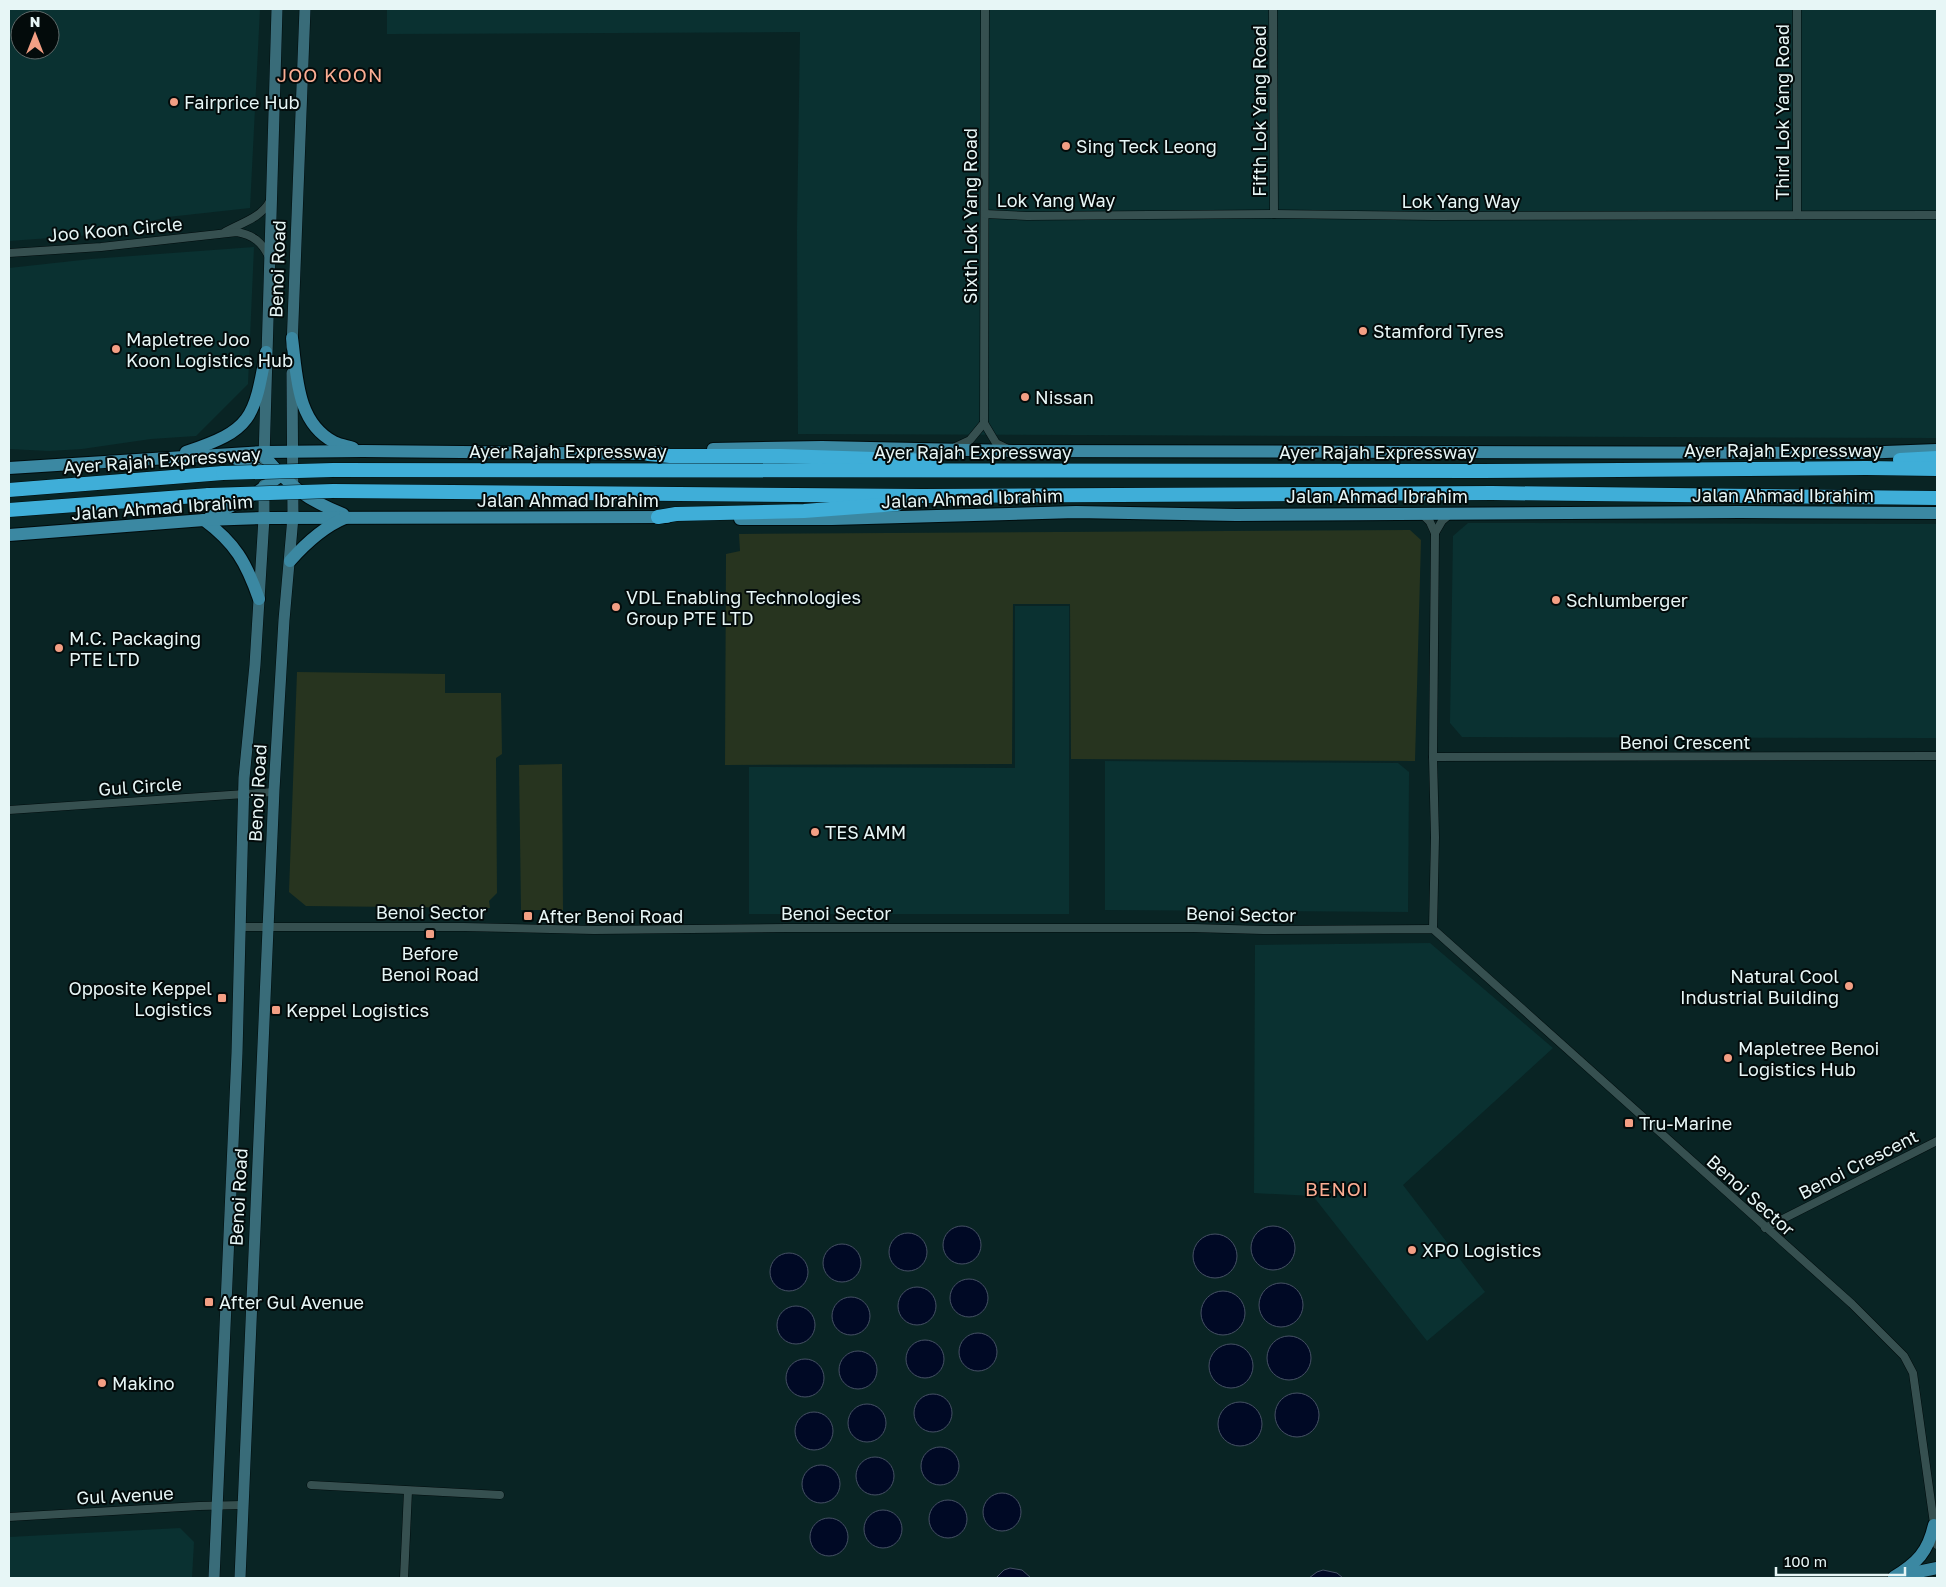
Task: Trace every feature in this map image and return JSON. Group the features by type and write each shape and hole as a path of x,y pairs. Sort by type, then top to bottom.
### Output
{"highway":[{"path":"648,454 670,456 781,456 949,462 1029,470"},
{"path":"1866,468 1878,462 1937,458"},
{"name":"Ayer Rajah Expressway","path":"9,490 222,473 333,470 1482,471 1937,469"},
{"path":"9,510 209,495 333,491 923,496 1492,493 1937,498"},
{"path":"658,517 685,513 855,508 910,502 923,496"}],"main road":[{"name":"Benoi Road","path":"214,1578 237,1052 244,794 264,518 266,352 277,9"},
{"name":"Benoi Road","path":"240,1578 274,792 284,620 293,517 287,481 292,452 292,338 305,9"},
{"path":"292,338 300,396 311,423 334,442 363,451"},
{"path":"171,457 222,438 244,423 256,401 266,352"},
{"path":"9,468 226,454 340,451 648,454 670,450 822,447 1014,451 1860,452 1937,450"},
{"path":"259,598 248,569 233,545 222,533 204,520 264,494 322,457 340,451"},
{"path":"226,454 287,481 320,504 350,516"},
{"path":"264,454 287,481"},
{"name":"Jalan Ahmad Ibrahim","path":"9,535 204,520 350,516 832,519 1076,512 1236,515 1937,512"},
{"path":"290,561 302,547 321,532 336,522 350,516"},
{"path":"1892,1578 1911,1567 1919,1559 1930,1543 1936,1527"},
{"path":"1892,1578 1937,1568"}],"street":[{"name":"Sixth Lok Yang Road","path":"984,423 985,9"},
{"name":"Fifth Lok Yang Road","path":"1273,9 1274,214"},
{"name":"Third Lok Yang Road","path":"1797,9 1797,215"},
{"name":"Joo Koon Circle","path":"224,233 264,210 272,198"},
{"name":"Lok Yang Way","path":"985,214 1027,216 1274,214 1434,216 1937,215"},
{"name":"Joo Koon Circle","path":"9,253 101,247 237,232 253,237 264,247 270,259"},
{"path":"951,449 970,440 984,423 996,443 1014,451"},
{"path":"1420,513 1430,522 1435,533 1433,757 1435,837 1433,929"},
{"path":"1435,533 1442,521 1451,513"},
{"name":"Benoi Crescent","path":"1433,757 1937,756"},
{"name":"Gul Circle","path":"9,810 274,792"},
{"name":"Benoi Sector","path":"240,926 464,927 594,930 767,928 1433,929 1852,1304 1897,1348 1909,1363 1913,1373 1937,1545"},
{"name":"Benoi Crescent","path":"1765,1228 1937,1141"},
{"path":"311,1485 500,1495"},
{"path":"404,1578 408,1491"},
{"name":"Gul Avenue","path":"9,1517 242,1505"}],"shaded area":[{"path":"9,9 260,9 250,208 168,217 91,235 9,241"},
{"path":"387,9 1937,9 1937,438 798,434 797,230 800,32 387,34"},
{"name":"Mapletree Joo Koon Logistics Hub","path":"254,247 248,384 196,436 151,439 82,449 49,451 9,449 9,268 91,259"},
{"path":"1468,523 1937,524 1937,738 1462,737 1450,723 1453,536"},
{"path":"1015,606 1069,606 1069,914 749,914 749,767 1015,768"},
{"path":"1105,761 1398,763 1409,772 1408,912 1105,910"},
{"path":"1430,943 1553,1048 1403,1185 1485,1292 1427,1341 1313,1196 1254,1193 1255,945"},
{"path":"962,1226 976,1231 981,1245 976,1259 962,1264 948,1259 943,1245 948,1231"},
{"path":"1277,1226 1289,1232 1294,1239 1294,1257 1289,1264 1282,1269 1269,1270 1261,1267 1254,1260 1251,1244 1254,1236 1261,1229"},
{"path":"908,1233 922,1238 927,1252 922,1266 908,1271 894,1266 889,1252 894,1238"},
{"path":"1219,1234 1231,1240 1236,1247 1236,1265 1231,1272 1224,1277 1211,1278 1203,1275 1196,1268 1193,1252 1196,1244 1203,1237"},
{"path":"842,1244 856,1249 861,1263 856,1277 842,1282 828,1277 823,1263 828,1249"},
{"path":"789,1253 803,1258 808,1272 803,1286 789,1291 775,1286 770,1272 775,1258"},
{"path":"969,1279 983,1284 988,1298 983,1312 969,1317 955,1312 950,1298 955,1284"},
{"path":"1285,1283 1297,1289 1302,1296 1302,1314 1297,1321 1290,1326 1277,1327 1269,1324 1262,1317 1259,1301 1262,1293 1269,1286"},
{"path":"917,1287 931,1292 936,1306 931,1320 917,1325 903,1320 898,1306 903,1292"},
{"path":"1227,1291 1239,1297 1244,1304 1244,1322 1239,1329 1232,1334 1219,1335 1211,1332 1204,1325 1201,1309 1204,1301 1211,1294"},
{"path":"851,1297 865,1302 870,1316 865,1330 851,1335 837,1330 832,1316 837,1302"},
{"path":"796,1306 810,1311 815,1325 810,1339 796,1344 782,1339 777,1325 782,1311"},
{"path":"978,1333 992,1338 997,1352 992,1366 978,1371 964,1366 959,1352 964,1338"},
{"path":"1293,1336 1305,1342 1310,1349 1310,1367 1305,1374 1298,1379 1285,1380 1277,1377 1270,1370 1267,1354 1270,1346 1277,1339"},
{"path":"925,1340 939,1345 944,1359 939,1373 925,1378 911,1373 906,1359 911,1345"},
{"path":"1235,1344 1247,1350 1252,1357 1252,1375 1247,1382 1240,1387 1227,1388 1219,1385 1212,1378 1209,1362 1212,1354 1219,1347"},
{"path":"858,1351 872,1356 877,1370 872,1384 858,1389 844,1384 839,1370 844,1356"},
{"path":"805,1359 819,1364 824,1378 819,1392 805,1397 791,1392 786,1378 791,1364"},
{"path":"1301,1393 1313,1399 1318,1406 1318,1424 1313,1431 1306,1436 1293,1437 1285,1434 1278,1427 1275,1411 1278,1403 1285,1396"},
{"path":"933,1394 947,1399 952,1413 947,1427 933,1432 919,1427 914,1413 919,1399"},
{"path":"1244,1402 1256,1408 1261,1415 1261,1433 1256,1440 1249,1445 1236,1446 1228,1443 1221,1436 1218,1420 1221,1412 1228,1405"},
{"path":"867,1404 881,1409 886,1423 881,1437 867,1442 853,1437 848,1423 853,1409"},
{"path":"814,1412 828,1417 833,1431 828,1445 814,1450 800,1445 795,1431 800,1417"},
{"path":"940,1447 954,1452 959,1466 954,1480 940,1485 926,1480 921,1466 926,1452"},
{"path":"875,1457 889,1462 894,1476 889,1490 875,1495 861,1490 856,1476 861,1462"},
{"path":"821,1465 835,1470 840,1484 835,1498 821,1503 807,1498 802,1484 807,1470"},
{"path":"1002,1493 1016,1498 1021,1512 1016,1526 1002,1531 988,1526 983,1512 988,1498"},
{"path":"948,1500 962,1505 967,1519 962,1533 948,1538 934,1533 929,1519 934,1505"},
{"path":"883,1510 897,1515 902,1529 897,1543 883,1548 869,1543 864,1529 869,1515"},
{"path":"829,1518 843,1523 848,1537 843,1551 829,1556 815,1551 810,1537 815,1523"},
{"path":"180,1528 194,1542 192,1578 9,1578 9,1537"},
{"path":"1010,1568 1022,1570 1031,1578 996,1578 1004,1570"},
{"path":"1323,1570 1337,1573 1343,1578 1309,1578"}],"green space":[{"path":"1410,530 1421,540 1415,761 1071,759 1070,604 1013,604 1012,764 725,765 726,554 740,551 739,534"},
{"path":"297,672 445,674 445,693 501,693 502,754 496,758 497,893 489,901 490,908 306,906 289,892"},
{"path":"562,764 563,910 521,910 519,765"}],"place":[{"name":"Fairprice Hub","path":"174,102"},
{"name":"Sing Teck Leong","path":"1066,146"},
{"name":"Stamford Tyres","path":"1363,331"},
{"name":"Mapletree Joo Koon Logistics Hub","path":"116,349"},
{"name":"Nissan","path":"1025,397"},
{"name":"Schlumberger","path":"1556,600"},
{"name":"VDL Enabling Technologies Group PTE LTD","path":"616,607"},
{"name":"M.C. Packaging PTE LTD","path":"59,648"},
{"name":"TES AMM","path":"815,832"},
{"name":"After Benoi Road","path":"528,916"},
{"name":"Before Benoi Road","path":"430,934"},
{"name":"Natural Cool Industrial Building","path":"1849,986"},
{"name":"Opposite Keppel Logistics","path":"222,998"},
{"name":"Keppel Logistics","path":"276,1010"},
{"name":"Mapletree Benoi Logistics Hub","path":"1728,1058"},
{"name":"Tru-Marine","path":"1629,1123"},
{"name":"XPO Logistics","path":"1412,1250"},
{"name":"After Gul Avenue","path":"209,1302"},
{"name":"Makino","path":"102,1383"}],"district":[{"name":"JOO KOON","path":"330,74"},
{"name":"BENOI","path":"1337,1188"}]}
